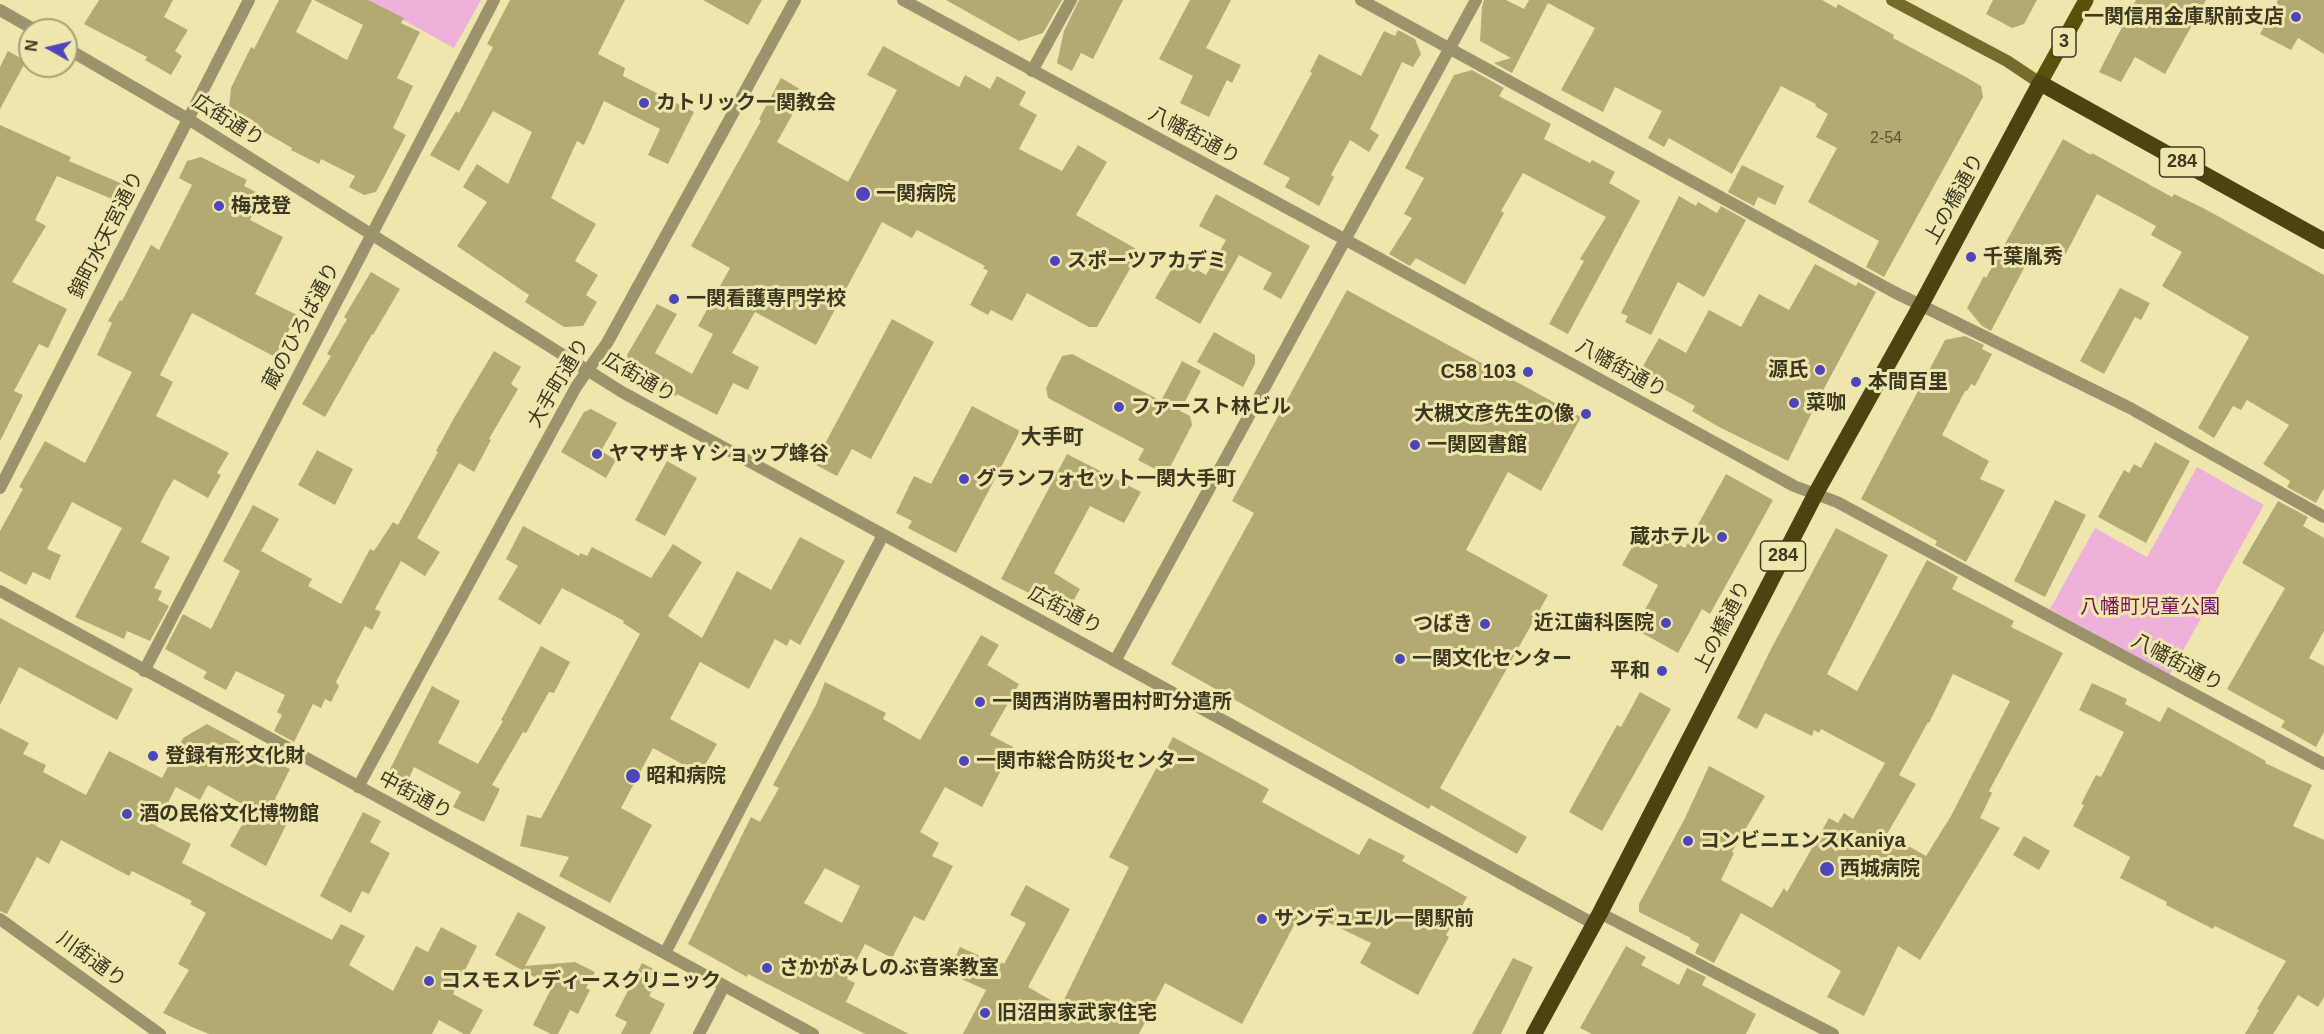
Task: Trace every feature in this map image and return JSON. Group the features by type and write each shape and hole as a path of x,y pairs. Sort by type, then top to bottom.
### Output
{"highway":[{"name":"284","path":"2040,83 2324,241"},
{"name":"上の橋通り","path":"1534,1034 1597,919 1816,493 1921,305 2040,83"}],"main road":[{"path":"1892,0 2007,61 2040,83"},
{"name":"3","path":"2040,83 2086,0"}],"street":[{"name":"錦町水天宮通り","path":"0,488 249,0"},
{"name":"蔵のひろば通り","path":"144,671 494,0"},
{"name":"大手町通り","path":"358,788 570,398 607,343 795,0"},
{"name":"八幡街通り","path":"903,0 1794,486 1837,502 2324,764"},
{"path":"1032,71 1071,0"},
{"path":"1361,0 1921,305 2130,408 2324,517"},
{"path":"1115,661 1476,0"},
{"path":"0,10 18,20"},
{"name":"広街通り","path":"78,55 188,119 588,371 883,535 1597,919 1833,1034"},
{"path":"665,953 883,535"},
{"name":"中街通り","path":"0,591 813,1034"},
{"name":"川街通り","path":"0,919 160,1034"},
{"path":"699,1034 724,986"}],"green space":[{"path":"367,0 481,0 454,48"},
{"name":"八幡町児童公園","path":"2197,467 2264,505 2169,676 2050,609 2095,528 2147,557"}],"building":[{"path":"99,0 173,0 164,17 188,30 175,51 182,56 171,75 145,60 147,57 84,24"},
{"path":"279,0 312,0 296,32 347,60 363,25 314,0 368,0 404,18 401,23 420,32 397,78 413,86 393,128 406,135 376,192 364,195 349,187 355,176 321,159 319,164 291,150 292,148 252,125 254,121 229,108 231,88 251,47 254,49"},
{"path":"510,0 625,0 598,54 625,68 623,76 694,112 668,164 648,155 660,129 604,101 584,145 577,141 551,198 596,224 575,261 598,275 586,295 597,302 583,326 564,327 525,302 529,295 457,246 487,202 463,187 477,164 508,184 532,132 493,111 459,171 430,155 456,111 459,113 493,47 487,44"},
{"path":"703,0 762,0 748,25"},
{"path":"946,0 1062,0 1043,33 1019,41"},
{"path":"1079,0 1123,0 1093,59 1081,53 1072,71 1057,63 1064,31"},
{"path":"1190,0 1231,0 1206,48 1241,65 1232,83 1227,80 1209,117 1180,103 1193,76 1159,59"},
{"path":"1484,0 1506,0 1524,9 1529,0 1822,0 1836,8 1838,4 1894,35 1893,38 1981,86 1983,97 1884,277 1866,267 1879,241 1808,202 1837,148 1816,137 1828,114 1815,106 1816,104 1781,86 1732,174 1669,138 1664,147 1648,138 1662,111 1615,87 1603,112 1561,90 1595,28 1548,3 1512,73 1494,63 1511,58 1480,41"},
{"path":"1993,0 2037,0 2024,24 2012,28 1986,14"},
{"path":"2136,0 2206,0 2165,74 2135,57 2121,82 2099,72"},
{"name":"一関信用金庫駅前支店","path":"2278,0 2324,0 2324,54 2298,38 2291,50 2260,34"},
{"path":"1398,30 1415,39 1421,54 1413,67 1402,62 1370,129 1379,135 1369,152 1350,140 1331,175 1334,177 1319,206 1285,187 1290,178 1263,164 1312,73 1310,72 1319,54 1361,76 1384,31 1395,36"},
{"path":"883,46 959,87 965,75 990,89 997,76 1026,92 1019,105 1037,115 1019,149 1062,171 1078,145 1107,162 1076,215 1140,251 1097,327 1089,327 1027,293 1012,321 991,310 988,315 970,305 988,271 983,268 985,266 917,230 912,238 882,222 816,345 755,312 732,353 759,367 748,390 733,383 717,415 632,372 627,355 657,304 677,314 655,353 692,374 713,334 698,326 730,268 691,246 761,121 759,119 781,78 805,92 777,142 848,182 897,90 867,75"},
{"path":"8,51 18,57 18,76 0,109 0,67"},
{"path":"1472,70 1504,88 1499,96 1551,124 1544,139 1590,163 1592,160 1615,172 1609,183 1640,201 1568,334 1549,324 1584,261 1580,259 1606,217 1523,173 1501,211 1504,213 1465,285 1416,258 1410,266 1389,254 1412,218 1404,214 1424,178 1405,168 1454,75"},
{"path":"0,125 71,157 69,161 132,188 124,204 57,176 35,220 46,226 12,282 67,309 48,348 39,344 14,391 23,395 0,441"},
{"path":"2063,139 2172,197 2174,194 2205,209 2324,275 2324,488 2316,503 2287,487 2290,481 2263,464 2289,425 2247,400 2241,410 2233,406 2214,438 2198,428 2249,337 2162,286 2182,252 2151,235 2156,226 2097,194 2061,263 2034,249 1991,331 1982,326 1967,308"},
{"path":"201,157 247,180 244,186 262,195 250,220 283,237 255,294 297,315 275,357 192,313 160,375 173,382 156,416 229,453 217,473 221,475 208,498 174,479 164,496 141,542 170,557 154,588 162,591 158,600 169,606 150,641 127,631 124,639 75,617 122,528 72,502 47,549 61,555 50,580 33,572 26,585 0,571 0,531 23,489 19,487 45,441 85,463 132,372 97,355 112,323 108,321 120,300 122,301 151,245 159,250 192,185 179,178 187,161"},
{"path":"1742,165 1784,186 1775,205 1758,197 1754,206 1728,192"},
{"path":"1216,194 1310,246 1281,299 1263,289 1272,273 1239,255 1200,324 1155,298 1178,258 1206,275 1226,240 1199,226"},
{"path":"1679,196 1696,206 1698,202 1717,213 1721,206 1746,220 1704,297 1678,282 1651,335 1625,322 1628,316 1621,313"},
{"path":"1815,264 1856,286 1858,282 1876,292 1788,461 1719,427 1692,411 1695,406 1638,375 1659,338 1686,353 1709,310 1741,327 1759,294 1789,310"},
{"path":"371,272 400,289 325,417 302,404 331,356 327,354 347,319 344,317"},
{"path":"2120,288 2150,303 2141,320 2135,317 2104,374 2080,361"},
{"path":"1347,290 1581,417 1541,491 1508,472 1466,550 1548,595 1440,788 1527,837 1517,854 1431,805 1429,809 1171,664 1254,513 1232,501"},
{"path":"892,319 934,342 871,459 852,449 837,476 814,464"},
{"path":"1214,332 1255,355 1255,364 1243,387 1197,362"},
{"path":"1965,336 1984,345 1982,349 1992,354 1975,386 1971,384 1965,391 1942,435 1989,461 1980,479 2005,490 1966,562 1935,545 1937,541 1861,499 1945,340"},
{"path":"494,351 521,367 511,384 518,389 489,439 491,440 474,472 459,463 417,538 440,552 425,576 401,561 375,609 381,612 372,630 365,626 336,682 339,686 331,702 325,699 321,708 313,704 294,742 274,731 282,715 277,712 285,695 236,671 226,690 203,678 207,672 165,649 183,614 211,629 240,571 223,561 253,505 279,519 261,551 312,579 308,586 341,604 370,549 374,551 393,522 398,525 454,418"},
{"name":"ファースト林ビル","path":"1072,354 1161,401 1182,361 1201,371 1180,411 1190,416 1192,425 1166,475 1138,460 1144,449 1048,398 1046,388 1062,356"},
{"name":"グランフォセット一関大手町","path":"972,406 1020,431 956,553 908,528 912,521 896,513 914,476 931,484"},
{"path":"591,409 617,423 601,451 616,460 606,478 561,452 584,412"},
{"path":"2155,442 2190,461 2146,543 2098,517 2124,470 2129,473 2134,464 2141,468"},
{"path":"317,450 353,469 335,505 298,485"},
{"path":"1067,454 1141,492 1124,523 1090,506 1054,573 1080,589 1067,612 1001,579"},
{"path":"667,461 697,478 665,536 635,520"},
{"name":"蔵ホテル","path":"1726,474 1773,500 1710,614 1702,609 1678,653 1635,629 1658,585 1622,565 1644,526 1685,548"},
{"path":"2055,500 2086,515 2045,597 2014,581"},
{"path":"2278,501 2308,517 2303,526 2324,538 2324,631 2309,658 2324,666 2324,732 2316,747 2281,727 2285,721 2227,689 2285,588 2242,563"},
{"path":"523,526 579,556 580,553 587,556 592,547 651,578 673,544 702,562 668,616 702,638 737,571 771,590 800,537 845,561 800,645 790,639 787,646 775,639 749,689 700,662 670,719 717,744 700,774 653,748 621,808 652,825 610,903 559,876 569,857 520,846 527,815 541,818 640,634 623,623 624,621 562,588 540,625 498,599 518,566 506,559"},
{"path":"1836,528 1888,555 1827,674 1857,691 1927,560 1958,577 1952,589 2014,621 2011,627 2063,653 1989,791 1992,793 1980,818 2000,828 1920,960 1898,946 1864,1016 1827,997 1841,971 1741,913 1714,963 1695,953 1699,944 1691,938 1639,912 1639,904 1685,818 1709,766 1765,796 1732,852 1734,853 1721,880 1772,908 1784,888 1787,892 1829,818 1838,823 1844,813 1853,819 1885,763 1821,729 1819,733 1814,730 1812,736 1765,713 1757,729 1737,718","holes":["1953,674 2010,701 1951,816 1926,856 1887,834 1916,784 1899,775 1929,723"]},
{"path":"0,618 133,689 117,720 19,667 0,705"},
{"path":"981,635 999,645 987,665 1019,684 990,735 1013,747 982,807 945,787 920,832 939,843 932,856 953,866 924,921 914,916 892,958 865,944 847,979 855,983 846,1002 909,1034 865,1034 748,974 747,977 688,944 751,817 760,822 779,788 773,785 816,705 825,682 886,713 883,719 920,740","holes":["825,868 860,886 842,923 804,903"]},
{"path":"541,646 570,662 554,693 549,692 526,733 523,732 492,785 500,789 484,822 453,807 461,792 414,767 406,785 395,779 389,771 432,686 460,701 438,743 478,764 503,721 501,720"},
{"path":"2092,683 2127,699 2125,704 2160,722 2168,707 2266,761 2265,763 2312,785 2293,826 2324,840 2324,997 2318,1007 2298,995 2273,1034 2245,1034 2286,961 2215,926 2213,929 2120,878 2130,857 2073,826 2096,775 2101,777 2124,732 2079,710"},
{"path":"1640,692 1671,709 1602,831 1569,812 1617,725 1621,727"},
{"path":"207,724 263,754 267,746 286,756 281,765 290,769 275,799 285,805 282,808 292,813 266,866 230,846 251,809 208,785 200,800 176,787 156,826 191,844 182,863 332,940 341,924 365,936 349,965 393,991 416,946 428,952 441,927 477,946 453,994 483,1010 470,1034 464,1034 439,1020 432,1034 209,1034 192,1027 163,1013 189,970 178,964 206,913 190,904 192,901 132,871 129,876 61,840 49,864 37,857 7,914 0,911 0,728 29,743 23,754 46,765 43,772 86,795 109,751 162,778 183,738"},
{"path":"1173,737 1269,789 1262,802 1359,855 1369,838 1405,856 1402,861 1467,897 1418,995 1360,963 1371,943 1302,910 1242,1024 1165,983 1139,1034 963,1034 986,990 948,973 960,947 998,964 999,961 1004,964 1026,923 1010,915 1026,885 1070,909 1028,987 1061,1006 1129,867 1109,857"},
{"path":"363,812 381,821 370,842 390,853 369,894 362,891 351,913 320,896"},
{"path":"2024,836 2050,851 2039,870 2013,855"},
{"path":"518,912 546,927 525,966 575,962 595,972 586,988 590,990 578,1014 570,1010 558,1034 551,1034 533,1025 552,987 495,955"},
{"path":"1626,946 1646,957 1641,965 1679,985 1687,968 1706,977 1702,985 1756,1014 1746,1034 1592,1034 1580,1028"},
{"path":"1513,958 1533,967 1501,1034 1472,1034"},
{"path":"642,963 661,973 649,996 665,1004 650,1034 621,1034 627,1022 615,1016"}],"place":[{"name":"一関信用金庫駅前支店","path":"2296,17"},
{"name":"カトリック一関教会","path":"644,103"},
{"name":"一関病院","path":"863,194"},
{"name":"梅茂登","path":"219,206"},
{"name":"千葉胤秀","path":"1971,257"},
{"name":"スポーツアカデミ","path":"1055,261"},
{"name":"一関看護専門学校","path":"674,299"},
{"name":"源氏","path":"1820,370"},
{"name":"C58 103","path":"1528,372"},
{"name":"本間百里","path":"1856,382"},
{"name":"菜咖","path":"1794,403"},
{"name":"ファースト林ビル","path":"1119,407"},
{"name":"大槻文彦先生の像","path":"1586,414"},
{"name":"一関図書館","path":"1415,445"},
{"name":"ヤマザキＹショップ蜂谷","path":"597,454"},
{"name":"グランフォセット一関大手町","path":"964,479"},
{"name":"蔵ホテル","path":"1722,537"},
{"name":"近江歯科医院","path":"1666,623"},
{"name":"つばき","path":"1485,624"},
{"name":"一関文化センター","path":"1400,659"},
{"name":"平和","path":"1662,671"},
{"name":"一関西消防署田村町分遣所","path":"980,702"},
{"name":"登録有形文化財","path":"153,756"},
{"name":"一関市総合防災センター","path":"964,761"},
{"name":"昭和病院","path":"633,776"},
{"name":"酒の民俗文化博物館","path":"127,814"},
{"name":"コンビニエンスKaniya","path":"1688,841"},
{"name":"西城病院","path":"1827,869"},
{"name":"サンデュエル一関駅前","path":"1262,919"},
{"name":"さかがみしのぶ音楽教室","path":"767,968"},
{"name":"コスモスレディースクリニック","path":"429,981"},
{"name":"旧沼田家武家住宅","path":"985,1013"}],"district":[{"name":"大手町","path":"1052,438"}]}
